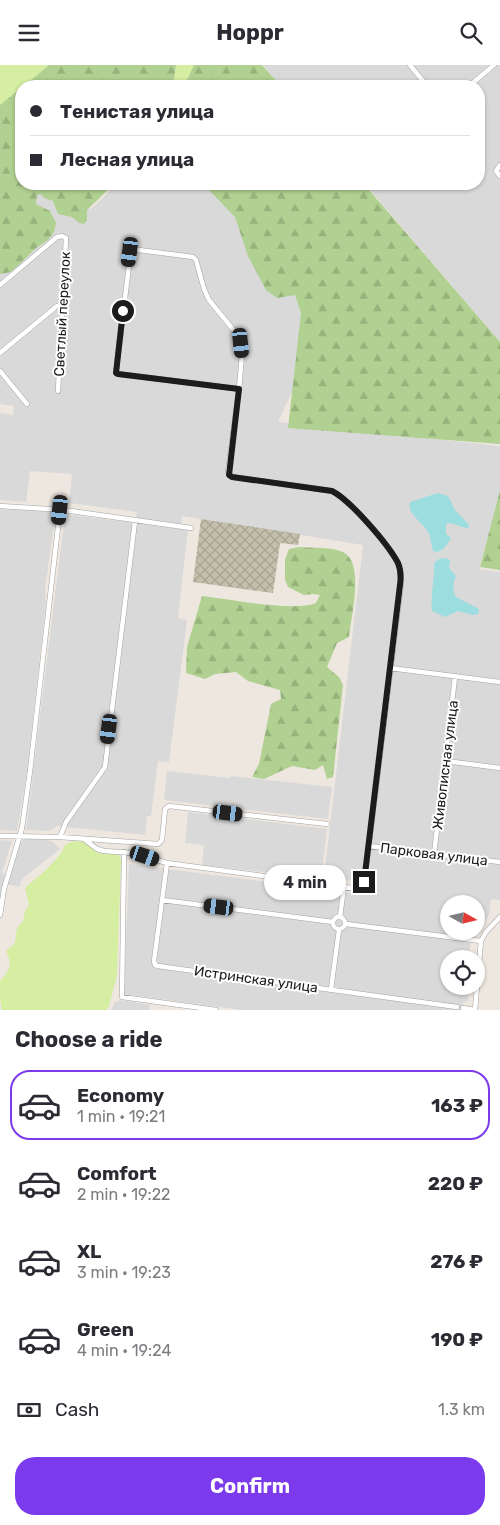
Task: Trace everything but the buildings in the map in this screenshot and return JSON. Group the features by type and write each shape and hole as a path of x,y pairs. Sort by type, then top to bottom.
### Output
{"street":[{"path":"410,65 422,80"},
{"path":"476,80 494,65"},
{"path":"500,165 496,171 500,176"},
{"name":"Светлый переулок","path":"0,285 58,237 66,238 58,391"},
{"path":"84,839 97,849 145,856 167,863 359,889 363,887 400,585 401,575 398,564 364,519 341,495 332,491 232,477 229,475 239,389 242,355 241,343 236,333 209,300 196,260 190,255 131,249 116,373 239,389"},
{"path":"0,353 57,305 63,305"},
{"path":"0,371 27,404"},
{"path":"0,506 60,510 192,528"},
{"path":"0,915 4,889 19,836 30,771 60,510"},
{"path":"60,837 66,822 105,767 135,521"},
{"path":"390,668 500,682"},
{"name":"Живописная улица","path":"434,854 455,677"},
{"path":"446,761 500,768"},
{"path":"0,836 60,837 158,844 161,843 166,809 169,805 327,825"},
{"name":"Парковая улица","path":"369,846 500,862"},
{"path":"124,852 122,997 216,1010"},
{"name":"Истринская улица","path":"167,863 155,965 458,1007"},
{"path":"340,917 344,887"},
{"path":"162,900 333,922 340,917"},
{"path":"340,917 346,924 481,941"},
{"path":"463,1008 474,1010 481,941 486,932 500,917"},
{"path":"333,922 335,928 339,930"},
{"path":"331,989 339,930 346,924"}],"shaded area":[{"path":"263,65 500,65 500,342 370,190 485,190 485,80 276,80"},
{"path":"0,181 15,183 15,190 74,190 90,210 111,190 241,190 305,300 295,385 278,422 500,446 500,491 479,569 500,572 500,900 491,899 489,915 485,921 485,895 440,895 440,940 462,940 462,942 471,943 469,950 440,950 440,995 468,995 468,1001 463,1003 463,1010 241,1010 124,994 129,864 367,895 369,883 324,877 363,545 182,516 181,524 136,518 137,512 69,503 72,474 30,471 26,502 0,500 0,413 13,415 14,406 0,404"},
{"path":"0,509 56,512 45,589 46,602 27,771 17,831 0,830"},
{"path":"65,514 188,530 178,618 187,620 169,762 158,761 151,816 147,816 145,835 57,826 50,831 26,830"},
{"path":"201,519 300,534 298,545 280,543 273,593 193,582"},
{"path":"167,771 332,787 328,819 164,800"},
{"path":"188,812 327,829 321,879 202,865 204,845 185,843"},
{"path":"25,838 52,841 60,849 23,878 19,887 7,884 20,843"},
{"path":"0,840 12,841 2,873 5,874 0,905"},
{"path":"121,1000 150,1005 149,1010 111,1010 115,1002"}],"green space":[{"path":"0,65 49,65 31,80 15,80 15,93 0,105"},
{"path":"49,65 176,65 173,80 31,80"},
{"path":"176,65 194,65 187,80 174,79"},
{"path":"194,65 262,65 276,80 187,80"},
{"path":"15,93 15,190 108,190 87,210 87,220 84,224 79,223 72,217 58,214 53,201 44,198 41,194 37,195 36,204 50,211 56,223 54,232 48,240 36,248 11,272 0,274 0,105"},
{"path":"209,190 369,190 500,342 500,444 288,428 301,313 295,295 277,298 266,290 248,256 235,217"},
{"path":"500,490 500,570 480,567"},
{"path":"299,547 339,550 350,558 354,567 355,591 349,637 337,643 327,667 339,677 343,685 333,777 327,779 323,765 315,770 292,766 264,779 252,777 259,764 271,704 281,699 280,690 248,681 236,672 215,674 205,679 186,673 187,647 202,596 277,606 316,603 320,595 304,595 288,587 285,580 285,560 289,549"},
{"path":"73,841 85,842 99,853 118,854 121,860 117,975 109,1006 106,1010 2,1010 0,981 6,974 10,964 6,951 15,943 17,928 23,921 25,911 29,905 25,888 53,863 65,845"}],"water":[{"path":"438,493 448,496 455,510 469,525 468,528 451,523 446,524 446,534 451,538 446,546 434,552 428,532 410,510 410,502"},
{"path":"446,558 450,560 449,568 456,576 453,587 456,597 479,609 478,614 473,615 458,611 445,617 432,611 434,563 439,559"}],"route":[{"path":"123,311 116,373 239,389 229,475 232,477 320,488 341,495 364,519 398,564 401,575 400,585 364,882"}]}
